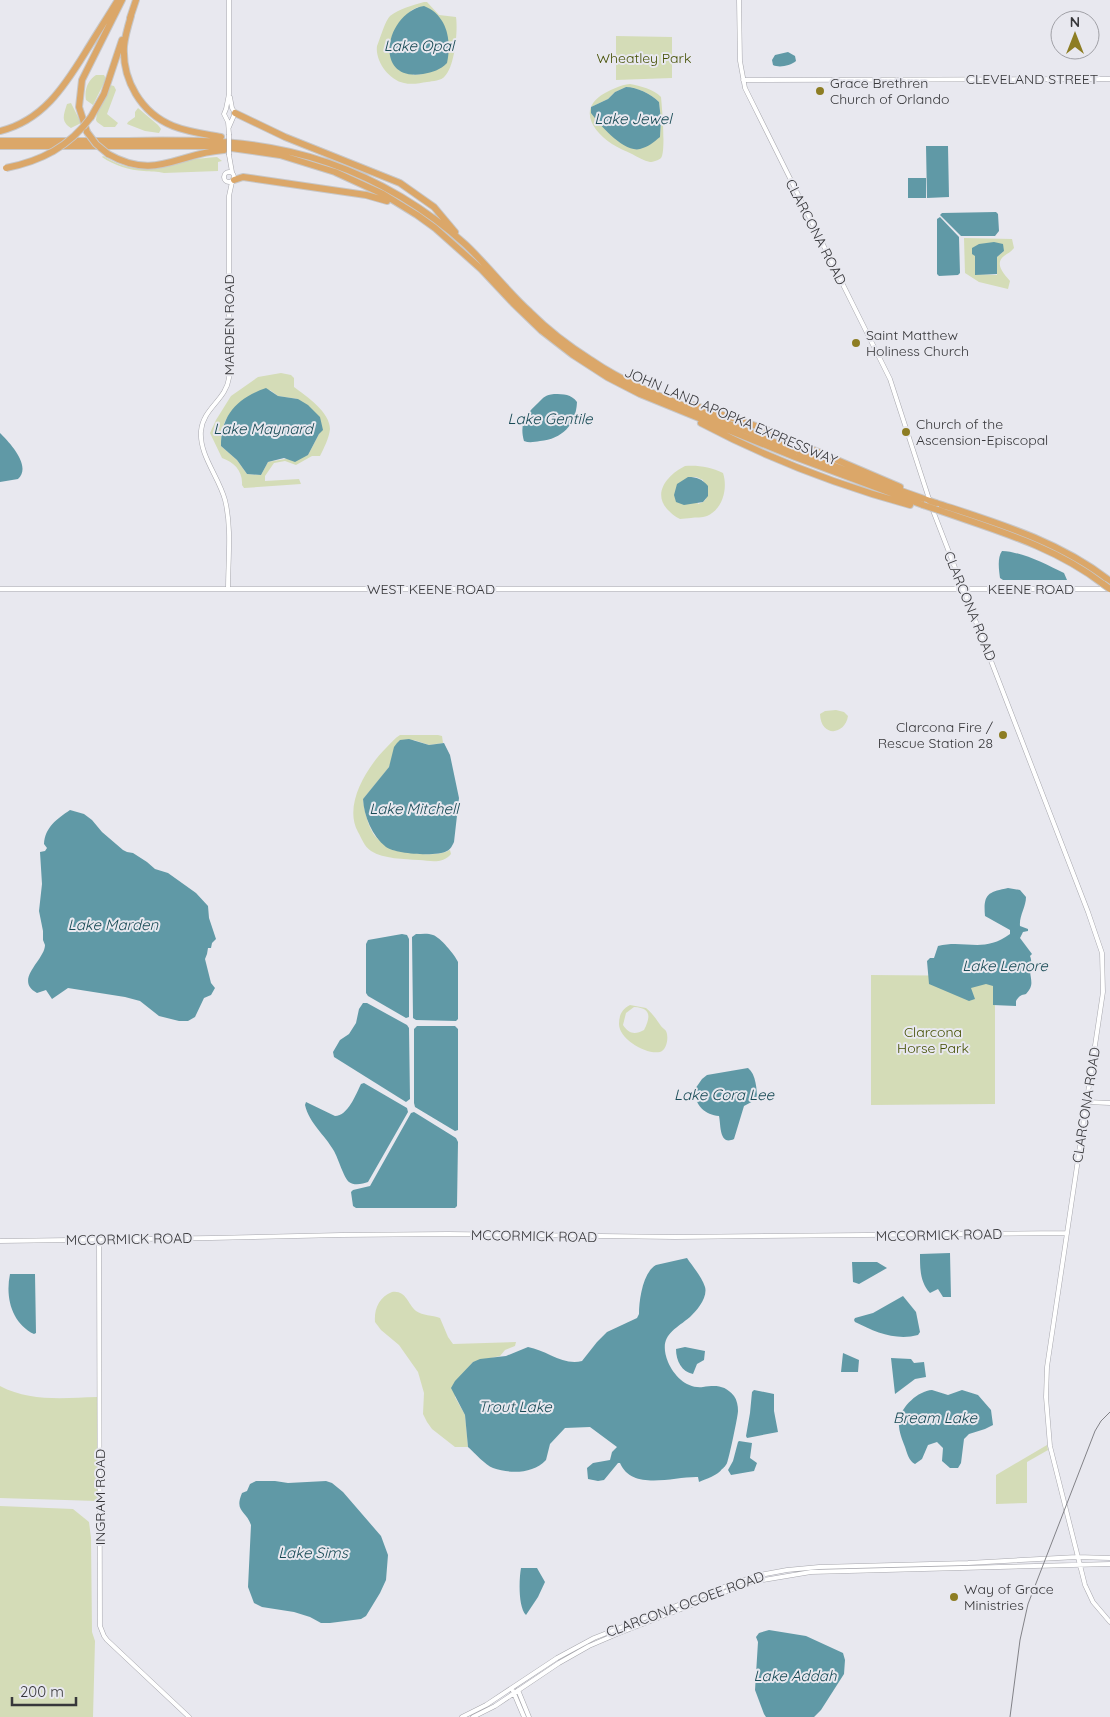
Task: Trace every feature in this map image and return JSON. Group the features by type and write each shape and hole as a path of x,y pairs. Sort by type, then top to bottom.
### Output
{"highway":[{"path":"0,131 24,122 40,112 56,97 118,0"},
{"path":"122,0 82,80 80,89 79,107 87,132 96,144 108,154 123,162 149,166 222,150 266,153"},
{"path":"3,169 39,159 59,149 91,117 104,94 136,0"},
{"path":"131,16 125,38 125,64 133,89 148,109 161,120 180,128 256,145"},
{"path":"231,114 400,183 434,207 463,242"},
{"path":"0,136 83,136 145,140"},
{"name":"JOHN LAND APOPKA EXPRESSWAY","path":"0,141 211,140 256,145 315,159 365,178 418,208 463,242 547,328 608,374"},
{"name":"JOHN LAND APOPKA EXPRESSWAY","path":"0,147 206,146 266,153 296,159 335,172 383,194 417,215 448,239 481,269 513,304 572,355 671,407 831,472 932,506"},
{"path":"232,178 243,177 366,194 383,199 417,215"},
{"name":"JOHN LAND APOPKA EXPRESSWAY","path":"616,379 665,397 848,472 920,496 932,506"},
{"path":"932,506 1048,543 1084,562 1108,582 1110,589"}],"street":[{"path":"229,0 229,94 231,114"},
{"name":"CLARCONA ROAD","path":"739,0 740,61 743,80 749,97 890,379 898,399 924,486 962,589 978,625 1080,889 1102,953 1104,992 1047,1367 1046,1398 1050,1446 1077,1558 1092,1602 1110,1622"},
{"name":"CLEVELAND STREET","path":"743,80 1110,79"},
{"path":"229,94 224,114 231,114"},
{"path":"226,109 231,114"},
{"name":"MARDEN ROAD","path":"228,589 227,508 204,449 201,433 204,417 226,392 229,378 229,196 232,178 229,162 229,127 231,114"},
{"name":"MARDEN ROAD","path":"229,162 224,177 229,196"},
{"path":"226,173 232,178 226,181"},
{"name":"WEST KEENE ROAD","path":"0,589 862,589"},
{"name":"KEENE ROAD","path":"862,589 1110,589"},
{"path":"1087,1102 1110,1103"},
{"name":"MCCORMICK ROAD","path":"0,1240 341,1235 694,1237 1067,1233"},
{"name":"INGRAM ROAD","path":"99,1240 100,1626 107,1640 189,1717"},
{"name":"CLARCONA OCOEE ROAD","path":"462,1717 486,1706 557,1658 594,1638 729,1585 760,1575 819,1567 1110,1558"},
{"path":"947,1568 951,1565 968,1563"},
{"name":"CLARCONA OCOEE ROAD","path":"473,1717 495,1706 559,1663 589,1646 751,1582 810,1572 1110,1564"},
{"path":"514,1687 518,1691 529,1717"},
{"path":"514,1687 514,1694 524,1717"}],"green space":[{"path":"427,2 439,15 456,17 455,48 451,64 443,78 407,84 393,78 384,69 378,58 377,46 384,26 390,16 402,9","holes":["418,7 423,74 413,75 400,22 412,10"]},
{"name":"Wheatley Park","path":"616,36 672,37 672,78 616,80"},
{"path":"96,75 104,75 106,79 93,105 86,100 86,89 89,82"},
{"path":"630,84 647,88 661,97 663,147 661,158 650,162 646,161 614,145 593,126 590,119 590,112 591,107 592,105 605,93 617,87","holes":["626,87 635,88 652,96 659,102 660,137 591,107 608,99 615,92"]},
{"path":"110,85 114,86 116,90 107,114 118,123 115,127 104,127 96,120 97,113"},
{"path":"71,103 81,123 71,128 65,123 64,117 67,104"},
{"path":"138,108 158,125 161,129 159,133 145,131 127,124 135,117 135,112"},
{"path":"103,156 126,166 136,168 156,167 203,158 217,157 222,161 218,162 218,171 164,173 128,169 112,163"},
{"path":"964,238 1012,239 1014,248 1000,262 1001,269 1010,281 1008,289 979,282 965,273","holes":["1004,251 997,257 997,275 975,274 975,256"]},
{"path":"281,373 291,375 294,378 294,387 322,411 329,423 329,436 320,456 312,456 296,465 285,461 274,463 265,476 265,481 299,479 301,484 244,488 239,471 234,465 222,458 210,433 231,396 258,377","holes":["270,390 278,396 298,399 319,434 308,455 268,462 261,475 247,474 237,460 221,446 224,423 234,409 250,399"]},
{"path":"685,466 700,466 723,473 725,485 723,498 712,513 703,517 680,519 667,509 661,496 662,490 668,479","holes":["688,477 696,477 703,480 706,499 698,504"]},
{"path":"836,710 844,712 848,716 842,727 833,731 824,727 820,714 825,711"},
{"path":"400,735 438,735 442,736 443,743 429,745 414,740 392,759 389,767 363,799 364,809 372,831 378,839 393,847 413,853 433,854 450,850 451,854 441,861 401,859 376,854 365,845 354,821 353,810 359,787 379,756"},
{"name":"Clarcona Horse Park","path":"871,975 995,976 995,1104 871,1105"},
{"path":"630,1005 646,1008 653,1014 661,1027 666,1030 666,1046 662,1051 648,1051 634,1045 623,1035 619,1024 620,1015","holes":["634,1007 644,1009 648,1014 648,1021 644,1030 632,1033 623,1025 626,1013"]},
{"path":"392,1292 403,1295 419,1313 440,1318 453,1344 516,1342 515,1346 505,1350 500,1356 473,1362 466,1370 455,1397 465,1415 468,1447 455,1447 432,1429 423,1414 424,1393 418,1372 399,1345 381,1330 375,1322 378,1304 387,1294"},
{"path":"0,1386 23,1395 35,1397 97,1397 97,1501 0,1498"},
{"path":"1047,1445 1048,1450 1027,1462 1027,1503 996,1504 996,1475"},
{"path":"0,1506 73,1509 89,1522 91,1538 92,1632 95,1641 93,1717 0,1717"}],"water":[{"name":"Lake Opal","path":"424,6 438,15 446,29 449,46 447,63 439,69 423,74 407,74 396,68 390,58 393,32 400,20 411,11"},
{"path":"788,52 795,56 796,61 784,66 773,65 772,60 775,55"},
{"name":"Lake Jewel","path":"626,87 644,92 659,102 660,137 648,146 640,149 627,147 620,143 606,131 591,113 591,107"},
{"path":"926,146 948,146 949,197 927,198"},
{"path":"908,178 926,178 926,198 908,198"},
{"path":"996,212 998,214 999,231 995,236 961,236 940,215 942,213"},
{"path":"940,217 959,237 960,273 958,275 939,276 937,274 937,219"},
{"path":"994,242 1003,244 1004,251 997,257 997,274 975,275 975,256 972,254 972,248 979,244"},
{"name":"Lake Maynard","path":"266,388 278,396 298,399 308,405 320,417 323,430 308,455 295,462 284,458 268,462 261,475 247,474 237,460 221,446 224,425 233,409 239,403"},
{"name":"Lake Gentile","path":"554,394 567,395 577,402 571,424 561,434 548,440 524,441 522,429 527,415 543,398"},
{"path":"0,433 14,449 21,461 22,474 18,479 0,482"},
{"path":"688,477 699,479 708,486 708,496 703,502 684,505 676,502 674,495 677,484"},
{"path":"1002,551 1026,556 1042,562 1064,573 1067,580 1003,580 1000,578 999,568 999,557"},
{"name":"Lake Mitchell","path":"409,739 429,745 444,743 450,755 459,798 454,842 450,849 442,853 407,853 386,847 373,831 365,812 363,799 389,767 394,747 400,740"},
{"name":"Lake Marden","path":"70,810 84,814 123,850 133,853 155,869 168,873 196,893 208,906 209,918 216,939 212,943 211,948 208,948 205,959 211,983 215,988 211,995 204,998 195,1017 188,1021 179,1021 159,1016 140,1001 125,997 68,988 52,999 46,990 37,993 30,988 29,976 44,951 45,945 39,911 42,884 40,852 45,851 47,848 44,844 49,828 56,820"},
{"name":"Lake Lenore","path":"1008,888 1020,890 1026,897 1020,926 1028,929 1028,931 1023,932 1020,938 1032,954 1030,956 1031,986 1029,991 1018,998 1016,1006 993,1005 993,986 986,984 971,988 975,999 969,1001 929,984 927,961 930,958 934,958 938,946 948,944 982,945 1000,940 1010,934 1010,930 985,916 985,903 988,895"},
{"path":"402,934 407,935 409,939 409,1017 406,1018 366,993 366,944 368,940"},
{"path":"416,934 436,936 458,962 458,1019 456,1021 416,1020 413,1018 412,937"},
{"path":"363,1003 367,1003 407,1025 409,1028 410,1099 406,1102 334,1057 333,1052 340,1040 349,1034 356,1023 359,1009"},
{"path":"417,1026 455,1026 458,1029 458,1130 455,1131 415,1107 414,1029"},
{"name":"Lake Cora Lee","path":"748,1068 754,1078 757,1099 744,1106 734,1139 726,1140 722,1134 719,1116 709,1114 701,1108 696,1100 695,1089 707,1075"},
{"path":"364,1083 407,1108 408,1112 368,1182 356,1184 347,1180 334,1151 310,1118 305,1105 306,1102 335,1116 340,1115 348,1109 361,1084"},
{"path":"414,1112 456,1138 458,1142 457,1206 455,1208 356,1208 353,1206 351,1192 370,1186 411,1113"},
{"path":"950,1253 951,1297 943,1297 938,1289 930,1293 922,1280 920,1254"},
{"name":"Trout Lake","path":"687,1258 700,1276 706,1291 696,1311 669,1335 666,1340 665,1353 677,1377 686,1384 697,1387 720,1387 731,1392 736,1399 738,1405 737,1421 727,1464 720,1471 712,1477 699,1482 698,1477 643,1480 626,1472 618,1463 604,1480 588,1479 587,1468 593,1463 610,1460 612,1452 617,1447 590,1427 565,1428 550,1444 546,1460 541,1465 521,1472 493,1468 483,1462 468,1447 465,1415 451,1388 473,1362 480,1359 506,1356 528,1347 561,1360 582,1361 607,1332 637,1318 645,1280 656,1265"},
{"path":"852,1262 877,1262 887,1268 859,1284 853,1282"},
{"path":"10,1274 35,1274 36,1333 34,1334 26,1329 15,1317 10,1301"},
{"path":"903,1296 916,1312 920,1332 918,1335 910,1337 894,1336 878,1332 855,1322 855,1318 873,1313"},
{"path":"685,1347 705,1351 704,1360 697,1364 693,1374 686,1371 680,1365 677,1358 676,1349"},
{"path":"843,1353 859,1360 858,1372 841,1372"},
{"path":"891,1358 911,1359 914,1363 924,1362 926,1377 915,1379 895,1394"},
{"path":"754,1390 774,1394 774,1411 778,1432 747,1438 752,1392"},
{"name":"Bream Lake","path":"932,1390 948,1395 962,1390 978,1395 991,1410 993,1425 969,1434 964,1439 961,1463 958,1468 950,1468 942,1461 943,1448 937,1442 928,1445 922,1459 915,1464 909,1457 902,1438 899,1420 903,1410 916,1396"},
{"path":"739,1441 752,1443 750,1458 757,1463 754,1471 731,1475 728,1470"},
{"name":"Lake Sims","path":"256,1481 288,1483 326,1481 332,1483 343,1492 381,1536 388,1555 386,1580 366,1616 361,1619 321,1623 294,1612 262,1607 254,1603 248,1587 251,1525 239,1504 242,1493 247,1491 250,1484"},
{"path":"521,1568 537,1568 545,1582 526,1615 520,1600"},
{"name":"Lake Addah","path":"769,1630 806,1636 843,1653 845,1660 844,1674 821,1710 814,1717 766,1717 764,1714 755,1690 758,1642 756,1637 759,1633"}],"railway":[{"path":"1010,1717 1020,1640 1028,1604 1095,1431 1110,1412"}],"place":[{"name":"Grace Brethren Church of Orlando","path":"820,91"},
{"name":"Saint Matthew Holiness Church","path":"856,343"},
{"name":"Church of the Ascension-Episcopal","path":"906,432"},
{"name":"Clarcona Fire / Rescue Station 28","path":"1003,735"},
{"name":"Way of Grace Ministries","path":"954,1597"}]}
